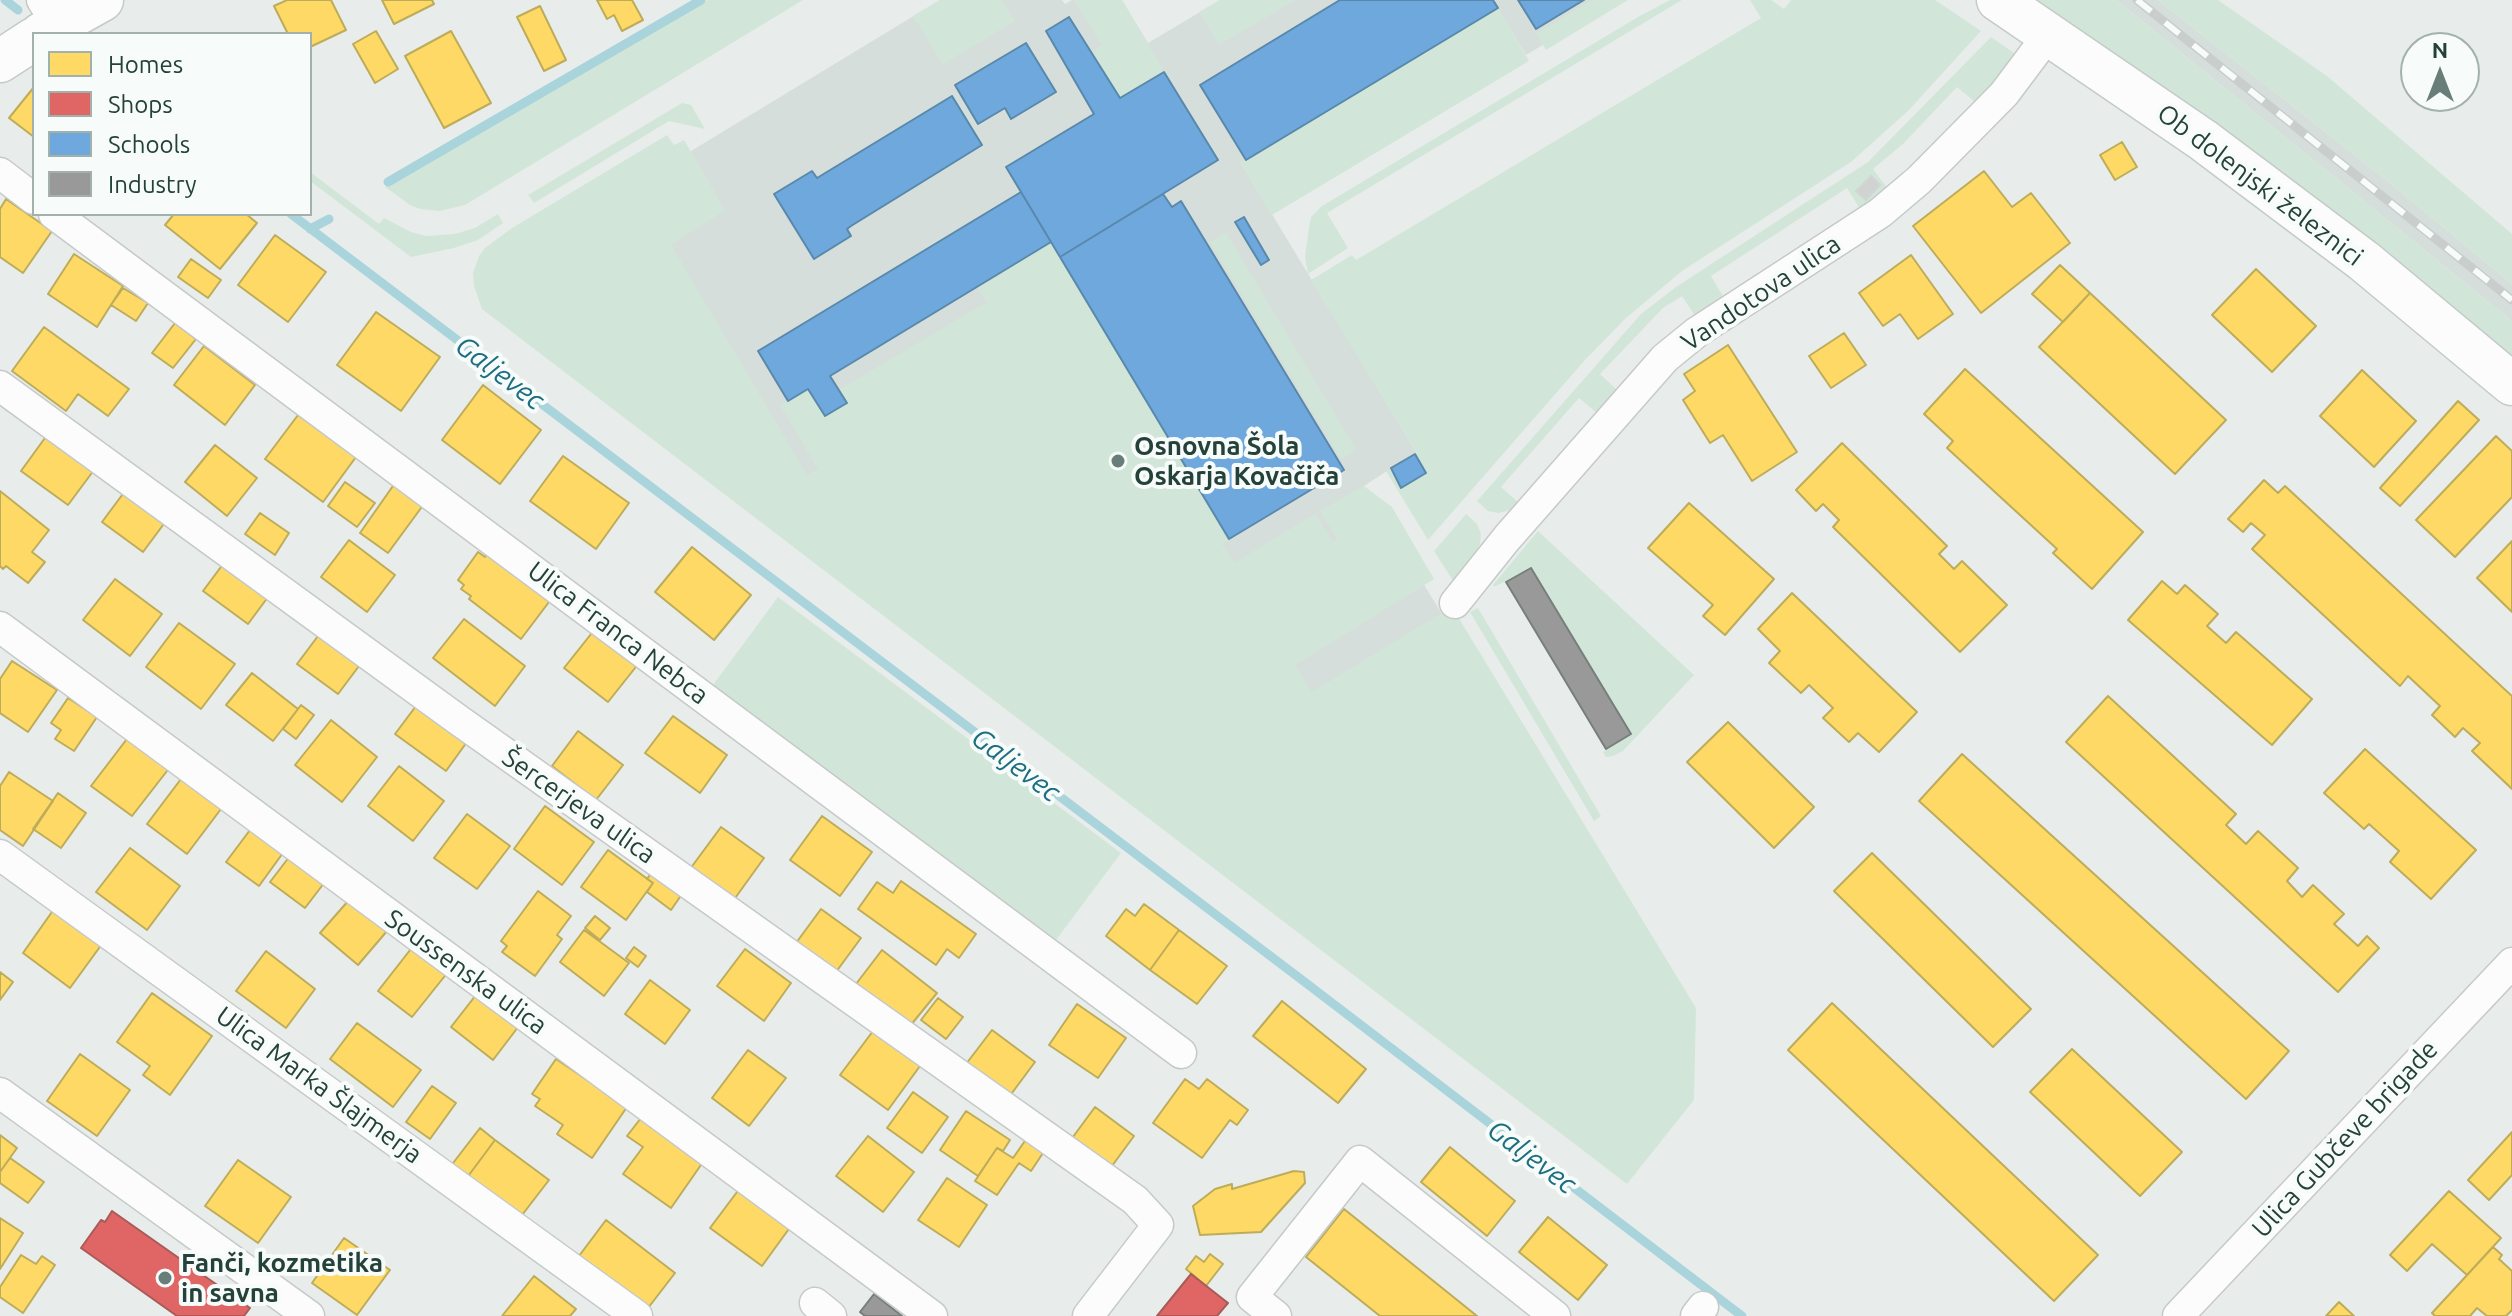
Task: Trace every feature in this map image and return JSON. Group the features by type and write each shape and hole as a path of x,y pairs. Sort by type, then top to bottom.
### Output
{"street":[{"path":"44,24 102,0"},
{"name":"Ob dolenjski železnici","path":"1998,0 2203,140 2296,209 2512,384"},
{"path":"0,61 32,34"},
{"name":"Vandotova ulica","path":"1455,603 1507,538 1665,358 1697,332 1880,213 1995,104 2049,34"},
{"path":"0,173 32,197"},
{"name":"Ulica Franca Nebca","path":"57,216 1181,1053"},
{"name":"Šercerjeva ulica","path":"0,386 457,719 1135,1200 1158,1225 1088,1316"},
{"name":"Soussenska ulica","path":"0,627 932,1316"},
{"name":"Ulica Marka Šlajmerja","path":"0,855 637,1316"},
{"name":"Ulica Gubčeve brigade","path":"2178,1316 2512,963"},
{"path":"0,1093 309,1316"},
{"path":"1276,1316 1252,1297 1360,1161 1555,1316"}],"shaded area":[{"name":"Osnovna Šola Oskarja Kovačiča","path":"940,0 1062,0 1065,4 1072,0 1122,0 1148,43 1220,0 1618,0 1526,55 1498,9 1241,163 1416,452 1364,486 1549,790 1317,930 486,259 655,153 691,151"},
{"path":"2116,0 2158,0 2385,179 2512,284 2512,321"}],"green space":[{"path":"708,0 803,0 465,205 440,211 420,209 385,187"},
{"path":"940,0 1002,0 1015,21 943,64 913,16"},
{"path":"1074,0 1122,0 1164,72 1120,98 1092,53 1102,45"},
{"path":"1220,0 1295,0 1219,45 1199,12"},
{"path":"1592,0 1628,0 1546,50 1536,34"},
{"path":"1670,0 1682,0 1327,213 1348,248 1308,274 1305,257 1311,217 1322,206"},
{"path":"1750,0 1771,0 1784,9 1791,0 1935,0 1981,31 1908,111 1851,162 1682,271 1625,319 1585,360 1428,540 1386,471 1416,452 1311,280 1352,255 1356,260 1761,18"},
{"path":"2030,0 2116,0 2512,321 2512,360"},
{"path":"2158,0 2218,0 2327,76 2512,234 2512,284 2385,179"},
{"path":"1498,8 1529,61 1272,215 1241,163"},
{"path":"1991,37 2014,53 2009,66 1976,103 1957,87 1904,143 1873,169 1888,189 1860,209 1847,188 1711,276 1724,298 1695,316 1682,296 1663,308 1600,374 1618,391 1598,414 1579,398 1501,487 1520,504 1498,513 1488,511 1477,501 1641,314 1676,287 1868,162"},
{"path":"682,103 691,105 705,129 669,121 534,203 528,195"},
{"path":"667,135 674,145 684,140 725,210 671,245 807,475 818,469 780,405 808,389 825,416 846,404 839,390 987,302 977,287 1051,242 1229,539 1222,544 1234,563 1315,514 1333,542 1337,539 1320,511 1364,486 1392,507 1434,579 1295,665 1312,692 1452,607 1696,1008 1694,1100 1627,1184 482,309 473,273 485,248 512,228"},
{"path":"312,174 379,224 384,218 426,236 455,234 475,228 498,214 503,223 478,240 411,257 312,183"},
{"path":"1226,233 1356,450 1341,459 1210,242"},
{"path":"1466,514 1477,524 1481,534 1480,544 1457,587 1434,551"},
{"path":"1538,531 1694,675 1623,751 1613,756 1606,757 1603,752 1631,734 1531,568 1493,585"},
{"path":"778,597 1121,853 1056,940 713,685"},
{"path":"1478,608 1601,816 1594,821 1470,612"}],"building: Homes":[{"path":"287,0 331,0 346,30 312,46 312,32 287,32 274,6"},
{"path":"382,0 432,0 434,4 394,24"},
{"path":"597,0 632,0 643,20 622,31 614,15 607,19"},
{"path":"540,6 566,60 544,71 517,17"},
{"path":"376,31 398,69 375,83 353,44"},
{"path":"451,31 491,103 444,128 405,56"},
{"path":"32,89 32,135 9,118"},
{"path":"2122,142 2137,167 2115,180 2100,155"},
{"path":"1984,171 2012,207 2031,193 2070,243 1981,313 1913,226"},
{"path":"6,199 52,231 23,273 0,257 0,209"},
{"path":"172,216 248,216 257,223 220,269 165,225"},
{"path":"275,235 326,272 288,322 238,285"},
{"path":"74,254 123,286 97,327 48,294"},
{"path":"1911,255 1953,314 1918,339 1900,314 1883,326 1859,293"},
{"path":"191,259 221,280 208,298 178,277"},
{"path":"2060,265 2090,293 2063,322 2032,294"},
{"path":"2256,269 2316,326 2272,372 2212,315"},
{"path":"123,288 148,303 136,321 111,305"},
{"path":"2090,293 2226,420 2175,474 2039,347"},
{"path":"376,312 440,357 401,411 337,365"},
{"path":"175,323 196,339 173,368 152,353"},
{"path":"44,327 129,389 108,416 78,394 66,411 12,371"},
{"path":"1844,333 1866,365 1831,388 1809,356"},
{"path":"1728,345 1797,452 1752,481 1723,435 1710,443 1683,400 1695,391 1684,374"},
{"path":"204,346 255,385 225,425 174,385"},
{"path":"1965,369 2143,532 2092,589 2053,553 2057,549 1947,448 1953,441 1924,414"},
{"path":"2362,370 2416,421 2374,467 2320,416"},
{"path":"483,385 541,430 500,484 442,440"},
{"path":"2458,401 2479,420 2400,506 2380,488"},
{"path":"298,415 356,457 323,502 265,459"},
{"path":"50,431 97,466 68,505 21,471"},
{"path":"2496,436 2512,451 2512,497 2455,557 2416,520"},
{"path":"1842,443 1947,546 1939,554 1954,569 1962,561 2007,605 1960,652 1833,527 1839,520 1823,504 1816,511 1796,490"},
{"path":"215,445 257,478 227,516 185,482"},
{"path":"563,456 629,503 596,549 530,501"},
{"path":"2264,480 2278,493 2285,486 2512,696 2512,789 2472,751 2480,743 2463,728 2455,737 2432,715 2440,706 2408,676 2400,686 2252,549 2265,535 2251,523 2243,532 2228,519"},
{"path":"345,482 375,503 357,527 328,506"},
{"path":"395,483 424,504 388,553 360,533"},
{"path":"128,487 169,517 143,552 102,522"},
{"path":"0,491 49,530 32,552 45,562 28,583 6,566 3,569 0,566"},
{"path":"1689,503 1774,579 1725,635 1703,616 1713,605 1648,548"},
{"path":"260,513 289,533 275,555 245,534"},
{"path":"349,540 395,575 367,612 321,577"},
{"path":"2512,541 2512,612 2477,578"},
{"path":"692,547 751,595 714,640 655,592"},
{"path":"478,552 485,557 487,554 552,598 521,639 469,599 471,596 461,589 464,585 458,580"},
{"path":"229,556 274,589 248,624 203,591"},
{"path":"115,579 162,614 130,656 83,620"},
{"path":"2162,581 2177,594 2185,585 2218,614 2207,626 2226,643 2236,632 2312,699 2272,745 2128,620"},
{"path":"1792,593 1917,712 1879,752 1858,733 1849,742 1823,718 1833,708 1809,685 1801,693 1769,663 1780,651 1758,629"},
{"path":"464,619 525,666 495,706 433,658"},
{"path":"179,623 235,664 201,709 146,667"},
{"path":"595,629 639,663 608,702 564,668"},
{"path":"321,632 362,662 338,694 297,664"},
{"path":"12,661 57,690 28,732 0,713 0,679"},
{"path":"252,673 298,709 273,741 226,705"},
{"path":"2108,696 2236,814 2226,825 2246,844 2258,831 2298,868 2287,881 2302,897 2313,885 2344,914 2334,924 2358,946 2367,936 2379,948 2338,992 2066,742"},
{"path":"68,698 97,717 74,751 55,739 61,730 51,723"},
{"path":"422,698 472,735 446,771 395,734"},
{"path":"301,705 314,715 296,739 283,729"},
{"path":"673,716 727,755 700,793 645,753"},
{"path":"331,720 377,757 342,802 295,765"},
{"path":"1728,722 1814,807 1774,848 1687,762"},
{"path":"133,731 174,762 132,816 91,786"},
{"path":"578,731 623,765 596,800 552,766"},
{"path":"2365,749 2476,850 2431,899 2390,862 2399,851 2369,824 2364,829 2324,793"},
{"path":"1962,754 2289,1051 2246,1099 1919,801"},
{"path":"399,766 444,801 413,841 368,806"},
{"path":"187,771 227,801 187,854 147,824"},
{"path":"9,772 53,801 23,846 0,830 0,786"},
{"path":"58,793 86,813 61,848 33,829"},
{"path":"545,806 594,842 562,885 514,849"},
{"path":"467,814 510,846 477,889 434,858"},
{"path":"822,816 872,852 840,896 790,860"},
{"path":"256,822 288,846 259,886 226,862"},
{"path":"721,827 764,858 733,901 690,869"},
{"path":"130,848 180,886 147,930 96,892"},
{"path":"296,848 331,874 305,908 270,882"},
{"path":"608,850 653,883 626,920 581,887"},
{"path":"1872,853 2031,1009 1993,1047 1834,891"},
{"path":"652,872 682,894 671,910 647,892 653,883 647,879"},
{"path":"901,881 976,934 959,958 947,949 936,965 858,909 877,882 893,893"},
{"path":"538,891 571,916 557,935 562,939 535,976 502,952 507,946 501,941"},
{"path":"356,892 393,924 358,965 320,933"},
{"path":"1144,904 1179,930 1150,970 1106,936 1126,909 1135,916"},
{"path":"54,909 102,944 70,988 23,953"},
{"path":"821,909 861,938 836,972 796,943"},
{"path":"595,916 610,928 600,940 585,928"},
{"path":"584,930 629,963 604,996 560,962"},
{"path":"1179,930 1227,966 1197,1004 1150,970"},
{"path":"414,945 448,972 412,1017 378,991"},
{"path":"634,947 646,956 638,967 626,958"},
{"path":"745,949 791,983 764,1021 717,986"},
{"path":"882,950 937,993 910,1026 856,984"},
{"path":"266,951 315,989 286,1028 236,991"},
{"path":"0,972 13,982 0,1000"},
{"path":"650,980 690,1010 665,1044 625,1014"},
{"path":"483,986 525,1018 493,1060 451,1027"},
{"path":"152,993 212,1036 170,1095 143,1075 150,1066 117,1042"},
{"path":"938,998 963,1017 946,1039 921,1020"},
{"path":"1282,1001 1366,1069 1338,1103 1253,1036"},
{"path":"1832,1003 2098,1255 2054,1301 1788,1050"},
{"path":"1077,1004 1126,1038 1098,1078 1049,1045"},
{"path":"357,1023 421,1070 393,1107 330,1059"},
{"path":"992,1030 1035,1062 1009,1097 966,1064"},
{"path":"873,1031 920,1066 888,1110 840,1075"},
{"path":"2072,1049 2182,1152 2140,1196 2030,1092"},
{"path":"748,1050 786,1078 749,1126 712,1098"},
{"path":"80,1054 130,1090 97,1136 47,1101"},
{"path":"556,1059 627,1107 592,1158 557,1134 563,1125 535,1106 540,1099 532,1094"},
{"path":"1185,1079 1199,1089 1207,1079 1248,1110 1237,1125 1230,1120 1202,1158 1153,1123"},
{"path":"432,1086 456,1103 430,1139 406,1122"},
{"path":"913,1092 948,1117 922,1153 887,1128"},
{"path":"1095,1107 1134,1136 1109,1170 1070,1141"},
{"path":"966,1111 1010,1140 1003,1151 997,1148 978,1176 940,1150"},
{"path":"641,1118 703,1162 671,1208 623,1174 643,1147 627,1136"},
{"path":"480,1128 495,1140 466,1179 450,1167"},
{"path":"2512,1132 2512,1175 2489,1200 2468,1180"},
{"path":"0,1135 17,1148 0,1172"},
{"path":"868,1136 914,1172 883,1212 836,1176"},
{"path":"1027,1138 1045,1150 1031,1171 1019,1163 997,1195 975,1181 997,1148 1013,1158"},
{"path":"495,1140 549,1180 519,1219 466,1179"},
{"path":"1450,1147 1515,1201 1487,1236 1421,1182"},
{"path":"10,1158 44,1182 28,1203 0,1183 0,1172"},
{"path":"238,1160 291,1197 258,1243 205,1206"},
{"path":"1294,1171 1304,1172 1305,1183 1261,1232 1200,1235 1193,1206 1215,1189 1232,1184 1232,1189"},
{"path":"947,1178 987,1205 959,1247 918,1220"},
{"path":"740,1188 791,1226 762,1266 710,1228"},
{"path":"2449,1191 2501,1238 2467,1275 2432,1244 2407,1271 2390,1255"},
{"path":"1344,1209 1477,1316 1380,1316 1306,1257"},
{"path":"1548,1217 1607,1265 1578,1300 1519,1252"},
{"path":"0,1218 23,1233 0,1269"},
{"path":"606,1220 675,1273 645,1312 576,1260"},
{"path":"344,1238 390,1270 357,1315 312,1283"},
{"path":"2493,1247 2502,1255 2499,1259 2512,1271 2512,1310 2506,1316 2487,1316 2477,1308 2470,1316 2435,1316 2432,1313"},
{"path":"1210,1254 1223,1264 1206,1286 1186,1269 1196,1256 1204,1262"},
{"path":"21,1255 36,1264 42,1256 55,1265 23,1313 0,1297 0,1287"},
{"path":"534,1276 576,1309 570,1316 502,1316"},
{"path":"2339,1302 2354,1316 2326,1316"}],"building: Shops":[{"name":"Fanči, kozmetika in savna","path":"112,1211 250,1308 244,1316 177,1316 81,1248 101,1220 105,1222"},
{"path":"1191,1274 1228,1303 1217,1316 1157,1316"}],"building: Schools":[{"path":"1340,0 1493,0 1498,8 1246,160 1200,85"},
{"path":"1518,0 1584,0 1536,29"},
{"path":"1069,17 1120,98 1164,72 1218,160 1060,257 1006,167 1094,114 1046,31"},
{"path":"1026,43 1056,92 1011,119 1005,108 978,124 955,85"},
{"path":"952,96 982,145 851,226 847,229 851,236 814,259 774,194 812,171 817,178"},
{"path":"1021,192 1051,242 830,376 847,403 825,416 808,389 788,401 758,351"},
{"path":"1163,194 1172,207 1181,201 1344,470 1229,539 1060,257"},
{"path":"1244,217 1269,260 1261,265 1235,222"},
{"path":"1415,454 1426,473 1401,488 1391,468"}],"building: Industry":[{"path":"1531,568 1631,734 1606,749 1506,582"},
{"path":"874,1294 902,1316 865,1316 860,1312"}],"building: Other":[{"path":"1871,176 1880,185 1866,200 1856,191"}],"waterway":[{"name":"Galjevec","path":"5,0 18,10"},
{"path":"388,182 701,0"},
{"name":"Galjevec","path":"294,216 1742,1316"},
{"path":"310,229 329,219"}],"railway":[{"path":"2137,0 2512,300"}],"place":[{"name":"Osnovna Šola Oskarja Kovačiča","path":"1118,461"},
{"name":"Fanči, kozmetika in savna","path":"165,1278"}]}
